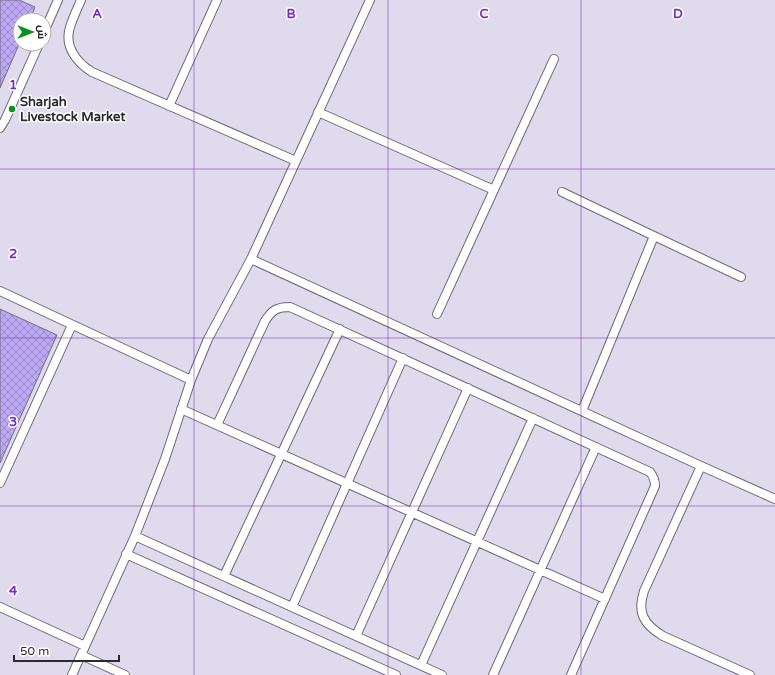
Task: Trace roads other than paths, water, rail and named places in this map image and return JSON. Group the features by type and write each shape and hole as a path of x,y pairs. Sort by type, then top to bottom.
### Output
{"lane":[{"path":"52,14 58,0"},
{"path":"81,0 69,28 69,39 71,49 76,59 83,66 92,72 296,161"},
{"path":"169,106 217,0"},
{"path":"72,675 135,536 165,459 191,380 208,339 251,259 370,0"},
{"path":"0,128 35,52"},
{"path":"437,314 554,58"},
{"path":"318,112 494,190"},
{"path":"562,192 741,277"},
{"path":"582,411 654,236"},
{"path":"251,259 775,499"},
{"path":"0,291 191,380"},
{"path":"217,425 269,314 275,309 290,307 650,472 655,481 655,486 571,675"},
{"path":"0,483 72,325"},
{"path":"224,576 340,330"},
{"path":"292,607 403,358"},
{"path":"356,636 468,388"},
{"path":"181,409 605,599"},
{"path":"421,665 533,418"},
{"path":"493,675 596,447"},
{"path":"701,466 644,590 641,601 642,612 646,622 658,633 750,675"},
{"path":"135,536 442,675"},
{"path":"126,554 396,675"},
{"path":"0,607 85,646"},
{"path":"81,655 126,675"}],"place":[{"name":"Sharjah Livestock Market","path":"12,109"}]}
